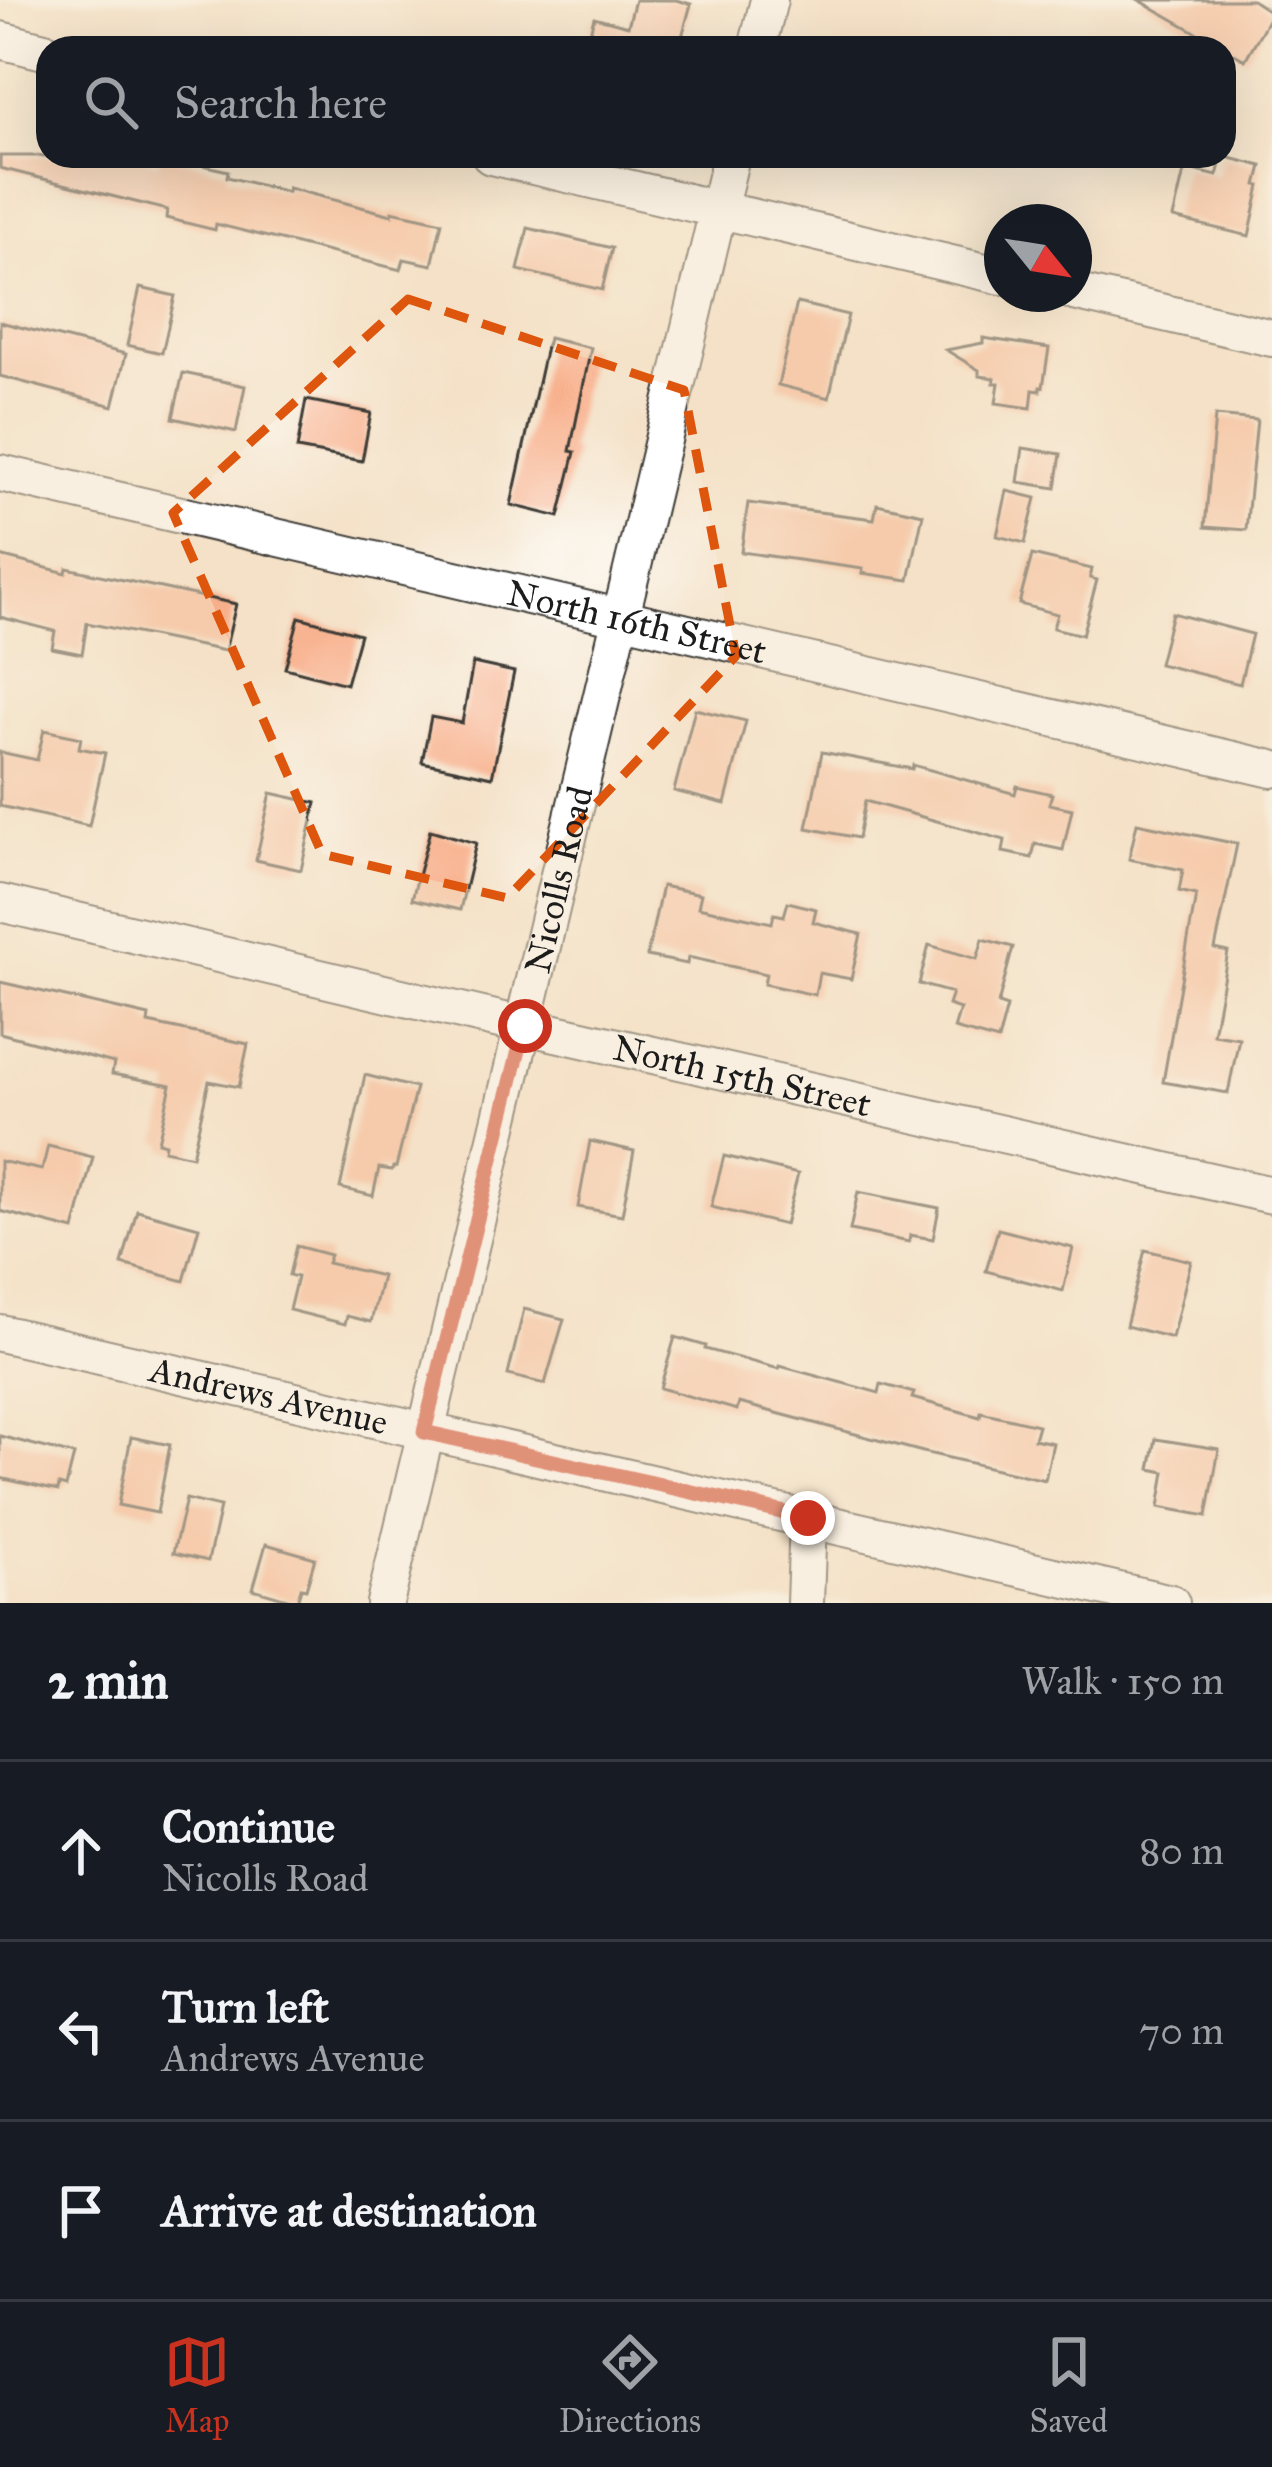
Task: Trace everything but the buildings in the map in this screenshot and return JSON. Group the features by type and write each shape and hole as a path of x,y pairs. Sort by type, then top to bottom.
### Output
{"street":[{"path":"760,36 769,0"},
{"path":"0,40 36,49"},
{"path":"541,168 984,271"},
{"name":"Nicolls Road","path":"385,1603 728,168"},
{"path":"1092,296 1272,338"},
{"name":"North 16th Street","path":"0,472 1272,769"},
{"name":"North 15th Street","path":"0,902 1272,1195"},
{"name":"Andrews Avenue","path":"0,1333 1171,1603"},
{"path":"806,1603 808,1518"}],"highlighted area":[{"path":"408,299 684,390 736,656 507,898 322,854 173,513"}],"route":[{"path":"525,1026 424,1432 808,1518"}]}
